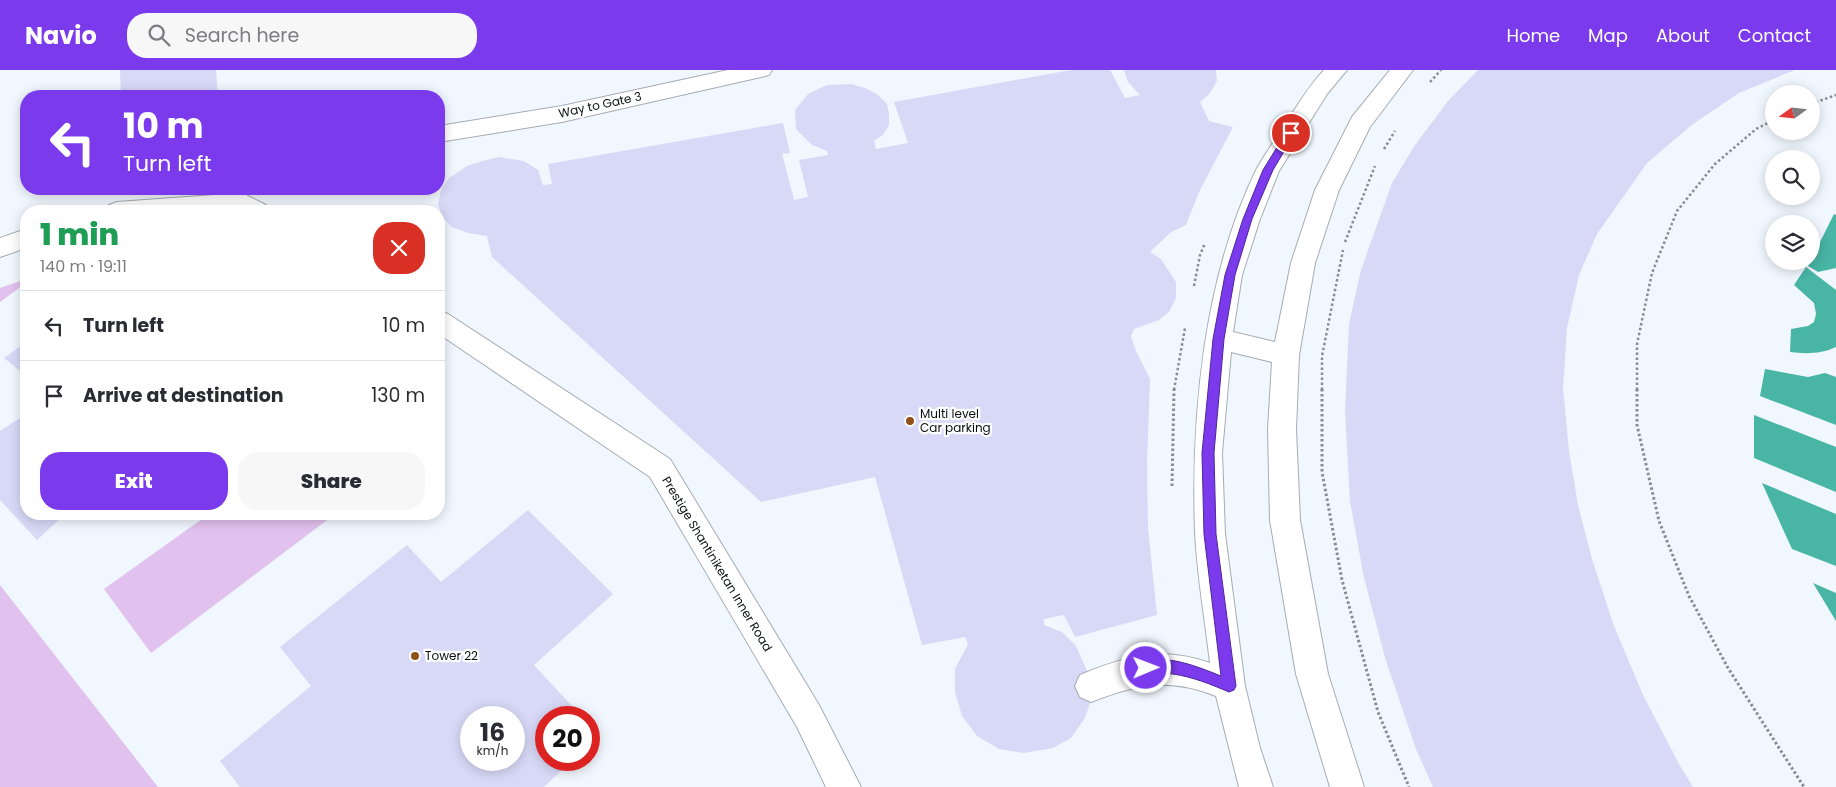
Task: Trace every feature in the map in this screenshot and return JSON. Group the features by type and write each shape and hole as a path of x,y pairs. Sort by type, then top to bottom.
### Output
{"street":[{"name":"Way to Gate 3","path":"445,133 562,114 761,70"},
{"path":"1256,787 1244,748 1229,686 1210,534 1208,453 1219,339 1230,275 1248,219 1268,170 1319,89 1336,70"},
{"path":"1347,787 1312,674 1285,520 1282,428 1286,355 1303,263 1327,190 1360,123 1402,70"},
{"path":"200,205 242,202 247,205"},
{"path":"0,248 20,240"},
{"name":"Prestige Shantiniketan Inner Road","path":"445,324 660,468 808,716 844,787"},
{"path":"1219,339 1286,355"},
{"path":"1091,686 1124,673 1146,668 1170,667 1197,672 1229,686"}],"path":[{"path":"1428,84 1442,70"},
{"path":"1820,101 1836,96"},
{"path":"1765,124 1756,129 1715,164 1677,211 1652,273 1637,344 1637,426 1659,521 1689,596 1728,668 1804,787"},
{"path":"1383,150 1397,127"},
{"path":"1379,157 1343,248 1322,356 1322,472 1342,580 1375,702 1409,787"}],"shaded area":[{"path":"1834,214 1836,215 1836,268 1818,272 1815,270 1820,270 1820,242"},
{"path":"1804,270 1810,270 1836,290 1836,347 1813,353 1790,352 1791,329 1808,326 1814,322 1816,314 1814,303 1794,285"},
{"path":"20,281 20,287 0,302 0,288"},
{"path":"1765,369 1808,377 1825,373 1836,377 1836,425 1760,396"},
{"path":"1754,415 1836,447 1836,492 1754,458"},
{"path":"1762,483 1836,514 1836,566 1792,549"},
{"path":"201,520 327,520 151,653 104,589"},
{"path":"1813,583 1836,593 1836,621"},
{"path":"0,585 158,787 0,787"}],"building":[{"path":"120,70 216,70 218,90 121,90"},
{"name":"Multi level Car parking","path":"1071,70 1110,70 1125,98 1140,95 1128,82 1124,70 1216,70 1217,81 1210,93 1200,102 1209,121 1233,127 1199,192 1186,225 1171,232 1150,252 1161,259 1176,282 1176,298 1169,312 1159,320 1134,329 1131,336 1150,379 1147,463 1148,528 1157,615 1075,637 1064,615 1044,619 1044,625 1062,632 1076,646 1088,673 1091,700 1085,718 1071,738 1053,748 1024,753 999,749 977,736 962,716 955,692 955,669 968,644 965,637 922,645 875,477 761,502 492,257 487,236 468,233 452,227 445,220 445,205 438,204 440,195 445,195 445,184 449,178 467,166 499,157 524,161 538,170 543,185 552,184 548,164 783,123 790,153 782,154 794,200 808,197 799,160 828,155 827,151 812,145 796,129 795,110 808,94 827,85 851,84 877,94 887,104 889,125 883,135 874,141 876,149 908,143 894,102"},
{"path":"1478,70 1795,70 1739,93 1693,124 1647,163 1597,234 1579,275 1567,328 1563,388 1569,451 1578,505 1592,559 1614,626 1643,695 1693,787 1433,787 1416,749 1386,661 1364,578 1350,501 1345,411 1349,324 1361,270 1392,183 1415,145 1448,101"},
{"path":"20,346 20,371 4,358"},
{"path":"20,418 20,520 59,520 37,540 0,500 0,431"},
{"name":"Tower 22","path":"528,510 613,594 534,665 572,706 535,706 535,771 561,771 544,787 240,787 220,761 311,686 280,647 407,545 441,582"}],"place":[{"name":"Multi level Car parking","path":"910,421"},
{"name":"Tower 22","path":"415,656"}],"route":[{"path":"1146,668 1170,667 1197,672 1229,686 1210,534 1208,453 1219,339 1230,275 1248,219 1268,170 1291,133"}]}
